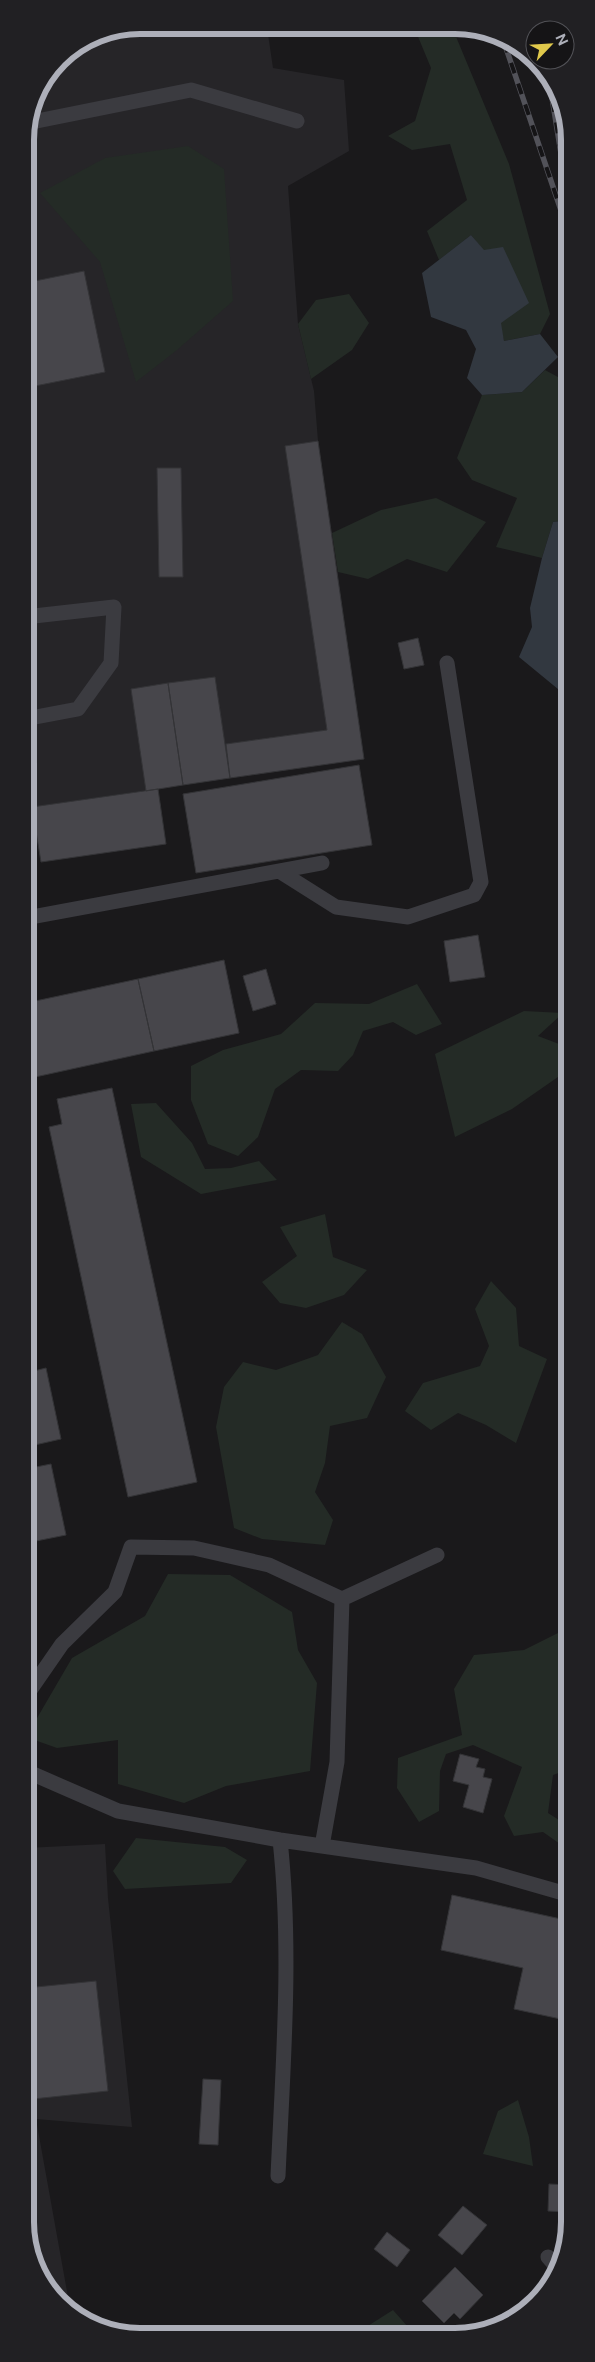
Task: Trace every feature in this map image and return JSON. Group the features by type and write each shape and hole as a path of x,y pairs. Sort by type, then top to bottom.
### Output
{"lane":[{"path":"36,121 191,90 297,121"},
{"path":"34,616 114,607 111,663 78,708 34,717"},
{"path":"279,871 336,907 408,917 474,895 481,882 447,663"},
{"path":"34,917 322,863"},
{"path":"34,1684 62,1644 116,1592 131,1547 194,1548 269,1565 342,1600"},
{"path":"342,1600 437,1555"},
{"path":"322,1846 336,1762 342,1600"},
{"path":"34,1774 118,1811 280,1840 476,1868 561,1892"},
{"path":"278,2176 285,2011 286,1897 280,1840"}],"shaded area":[{"path":"132,34 268,34 273,68 344,80 349,151 288,186 298,324 314,391 318,441 364,759 34,807 34,132 37,112 42,99 56,75 70,60 86,48 112,37"},
{"path":"417,34 455,34 509,164 550,314 540,334 504,341 484,251 471,235 439,260 427,231 467,200 450,144 412,150 388,136 415,121 431,68"},
{"path":"188,146 224,169 233,301 177,350 136,382 100,262 40,193 105,158"},
{"path":"471,235 484,250 503,247 529,303 501,323 504,341 540,334 558,357 522,392 482,395 467,378 476,349 466,330 431,317 422,273"},
{"path":"349,294 369,323 352,350 311,379 298,324 316,300"},
{"path":"545,370 561,379 561,521 553,522 542,558 496,547 517,498 472,480 457,458 482,395 522,392"},
{"path":"436,498 486,522 447,572 407,559 368,579 338,572 332,533 381,510"},
{"path":"561,521 561,692 519,657 532,627 530,608 553,522"},
{"path":"417,984 442,1024 416,1035 393,1022 363,1031 353,1055 338,1071 301,1070 275,1089 258,1137 238,1156 208,1144 191,1100 191,1066 223,1050 281,1034 315,1003 369,1004"},
{"path":"524,1011 561,1013 538,1036 561,1045 561,1067 558,1077 512,1109 455,1137 435,1054"},
{"path":"156,1103 192,1143 205,1169 231,1168 259,1161 277,1180 201,1194 141,1157 131,1104"},
{"path":"325,1214 333,1257 367,1270 344,1295 306,1308 280,1303 262,1282 297,1256 280,1227"},
{"path":"491,1281 516,1308 519,1346 547,1359 516,1443 486,1425 458,1413 431,1430 405,1411 423,1383 480,1366 489,1346 475,1309"},
{"path":"342,1322 362,1334 386,1377 367,1418 330,1426 325,1463 315,1492 333,1520 325,1545 262,1539 234,1528 216,1427 224,1387 243,1362 276,1370 318,1355"},
{"path":"168,1574 230,1575 292,1612 298,1650 317,1683 310,1771 226,1786 184,1803 118,1784 118,1740 57,1748 34,1740 34,1723 72,1658 145,1616"},
{"path":"561,1632 559,1720 561,1724 561,1772 553,1775 548,1813 561,1821 561,1845 543,1832 514,1836 504,1816 522,1767 473,1745 446,1754 440,1771 439,1811 419,1822 397,1788 398,1758 462,1735 454,1689 474,1655 524,1650"},
{"path":"136,1838 225,1847 247,1860 231,1883 125,1889 113,1871"},
{"path":"105,1844 108,1898 132,2127 36,2119 69,2300 48,2276 37,2250 35,2237 34,1848"},
{"path":"518,2100 529,2137 533,2166 483,2154 498,2111"},
{"path":"393,2310 409,2328 365,2328"}],"building":[{"path":"84,271 105,372 34,386 34,281"},
{"path":"318,441 364,759 230,778 226,744 327,730 285,446"},
{"path":"157,468 181,468 183,577 159,577"},
{"path":"418,638 424,665 404,669 398,643"},
{"path":"215,677 230,778 183,785 168,683"},
{"path":"168,683 183,785 146,791 131,689"},
{"path":"359,765 372,845 196,873 183,794"},
{"path":"158,789 166,844 41,862 34,819 34,807"},
{"path":"478,935 485,977 450,982 444,941"},
{"path":"224,960 239,1033 154,1051 138,979"},
{"path":"266,969 276,1004 253,1011 243,976"},
{"path":"138,979 154,1051 34,1077 34,1001"},
{"path":"112,1088 197,1482 128,1497 49,1127 62,1124 57,1099"},
{"path":"46,1368 61,1439 34,1445 34,1371"},
{"path":"51,1464 66,1535 34,1541 34,1467"},
{"path":"460,1754 479,1759 476,1767 485,1769 483,1777 492,1779 483,1813 463,1807 469,1785 453,1781"},
{"path":"452,1895 561,1919 561,2019 514,2009 523,1968 441,1950"},
{"path":"96,1981 108,2091 34,2099 34,1987"},
{"path":"203,2079 221,2080 218,2145 199,2144"},
{"path":"549,2184 561,2185 561,2212 548,2211"},
{"path":"463,2206 487,2225 462,2255 438,2235"},
{"path":"387,2232 410,2250 397,2267 374,2249"},
{"path":"455,2267 483,2295 460,2319 454,2313 444,2323 422,2301"}],"railway":[{"path":"506,47 561,210"},
{"path":"552,97 561,153"}]}
